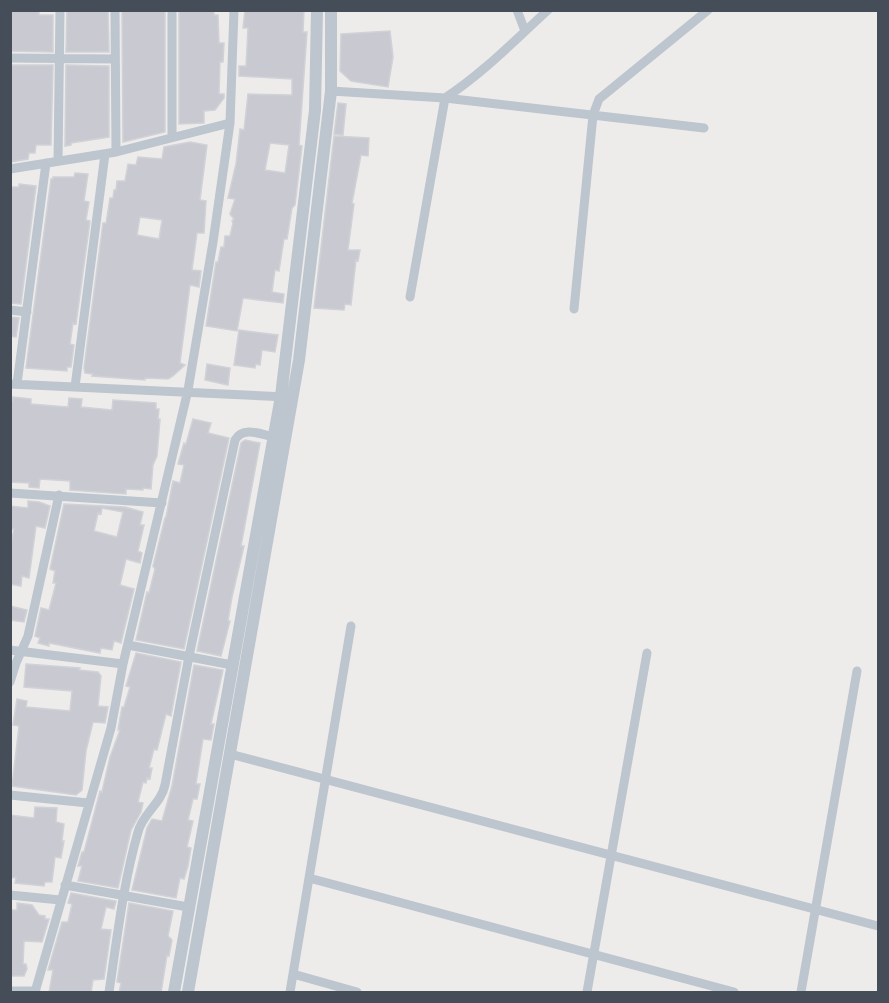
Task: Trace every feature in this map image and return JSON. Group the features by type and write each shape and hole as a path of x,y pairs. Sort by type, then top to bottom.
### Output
{"street":[{"path":"58,161 60,10"},
{"path":"115,10 116,152"},
{"path":"172,10 172,137"},
{"path":"10,991 35,992 111,728 123,664 188,390 230,123 234,10"},
{"path":"174,993 274,437 287,397 315,110 317,10"},
{"path":"188,993 230,754 315,236 331,91 331,10"},
{"path":"518,10 525,31"},
{"path":"410,297 445,98 481,72 548,10"},
{"path":"573,309 593,115 599,99 708,10"},
{"path":"10,58 115,59"},
{"path":"331,91 445,98 704,128"},
{"path":"10,169 116,152 230,123"},
{"path":"75,387 105,154"},
{"path":"46,163 27,312 14,384 188,390 287,397"},
{"path":"10,310 27,312"},
{"path":"109,993 124,895 140,825 163,796 189,656 235,440 241,432 246,431 274,437"},
{"path":"10,493 162,503"},
{"path":"10,682 28,636 59,495"},
{"path":"290,993 351,626"},
{"path":"128,645 232,665"},
{"path":"10,650 123,664"},
{"path":"587,993 646,653"},
{"path":"801,993 857,671"},
{"path":"230,754 879,926"},
{"path":"10,795 88,803"},
{"path":"309,878 734,993"},
{"path":"65,885 188,907"},
{"path":"10,896 60,900"},
{"path":"293,974 357,993"}],"building":[{"path":"10,10 39,10 39,15 53,15 53,52 10,51"},
{"path":"67,10 108,10 109,52 66,52"},
{"path":"122,10 165,10 165,132 123,142"},
{"path":"179,10 214,10 214,15 218,15 219,43 224,43 223,62 220,62 219,94 224,94 224,98 215,110 204,111 204,123 179,124"},
{"path":"245,10 304,10 303,32 307,32 299,145 302,146 295,205 292,208 287,239 284,239 279,271 275,270 272,292 284,294 283,303 243,298 237,331 206,326 216,262 218,262 221,247 224,247 225,236 230,236 234,219 230,214 235,199 228,198 236,164 240,129 244,130 248,94 292,95 292,79 239,76 239,66 246,66 248,28 243,28","holes":["270,143 289,145 285,173 265,170"]},
{"path":"390,31 393,57 388,87 351,81 340,71 341,34"},
{"path":"10,65 53,65 51,145 36,145 35,153 29,153 28,159 10,162"},
{"path":"66,65 109,66 109,137 65,146"},
{"path":"338,103 346,104 343,135 334,134"},
{"path":"334,136 369,138 368,156 361,155 352,203 354,204 348,250 360,250 358,261 356,260 351,305 345,304 344,310 314,308"},
{"path":"190,142 207,145 200,200 206,201 204,233 197,233 192,270 201,271 199,287 190,285 180,363 185,365 168,379 145,378 145,380 92,376 93,374 85,373 84,368 103,223 106,223 110,198 113,198 117,181 125,181 128,164 136,165 138,157 162,159 164,147","holes":["140,217 162,220 159,239 137,235"]},
{"path":"75,173 88,174 84,201 89,202 86,220 90,221 76,324 73,323 70,344 74,345 71,367 67,367 67,371 26,368 51,179 53,177 74,177"},
{"path":"19,184 36,186 21,304 10,303 10,194 11,187 19,187"},
{"path":"10,317 19,318 16,337 10,336"},
{"path":"239,330 278,335 275,352 262,350 260,365 256,364 255,368 234,365"},
{"path":"207,364 230,368 228,385 205,380"},
{"path":"13,397 31,399 31,404 68,407 69,398 82,399 81,407 112,410 113,400 156,403 156,409 159,409 158,419 160,419 151,489 126,489 126,494 70,490 70,481 40,479 39,488 29,487 29,483 10,482 10,402"},
{"path":"193,419 211,423 208,433 229,438 184,649 136,640 155,569 153,566 173,481 180,483 184,465 178,464"},
{"path":"245,440 260,443 241,546 244,546 221,656 197,651 241,443"},
{"path":"28,501 50,506 45,528 36,526 29,578 22,576 21,586 10,584 10,548 14,529 10,529 10,506 28,508"},
{"path":"64,504 125,507 143,512 140,525 144,525 138,551 142,553 140,563 126,559 120,585 134,589 121,643 114,641 112,650 101,648 100,653 38,643 40,638 35,636 41,608 49,610 56,583 53,583 55,571 50,569","holes":["102,508 123,512 117,537 94,531 98,513 101,514"]},
{"path":"10,606 27,610 24,622 10,620"},
{"path":"136,653 181,662 171,716 166,714 157,750 154,749 149,768 152,768 150,779 147,778 146,783 143,782 138,802 143,803 141,812 131,830 118,888 78,881 82,866 78,866 120,730 118,730 122,707 124,707 130,687 126,686"},
{"path":"26,664 80,668 79,670 98,672 101,676 98,706 108,707 105,723 93,722 86,751 82,790 76,795 12,786 19,726 13,725 17,699 27,701 26,707 70,711 72,691 24,687"},
{"path":"194,665 223,670 211,724 214,724 211,740 203,739 196,784 200,784 197,799 193,799 188,820 193,821 187,847 191,848 188,866 184,879 180,878 176,898 132,890 147,828 152,819 162,821 172,786"},
{"path":"35,807 57,808 56,822 64,824 61,858 55,857 52,882 45,882 44,886 15,883 16,878 10,877 10,815 34,818"},
{"path":"71,893 116,901 114,909 106,907 101,929 111,930 104,979 93,980 91,993 49,993 53,970 48,970 62,922 68,922 72,904 68,903"},
{"path":"17,903 32,905 39,915 49,919 42,942 24,941 23,964 26,964 27,969 24,976 10,976 10,910 17,910"},
{"path":"129,903 173,911 168,936 172,940 169,956 167,955 161,993 119,993 121,983 117,982"}]}
